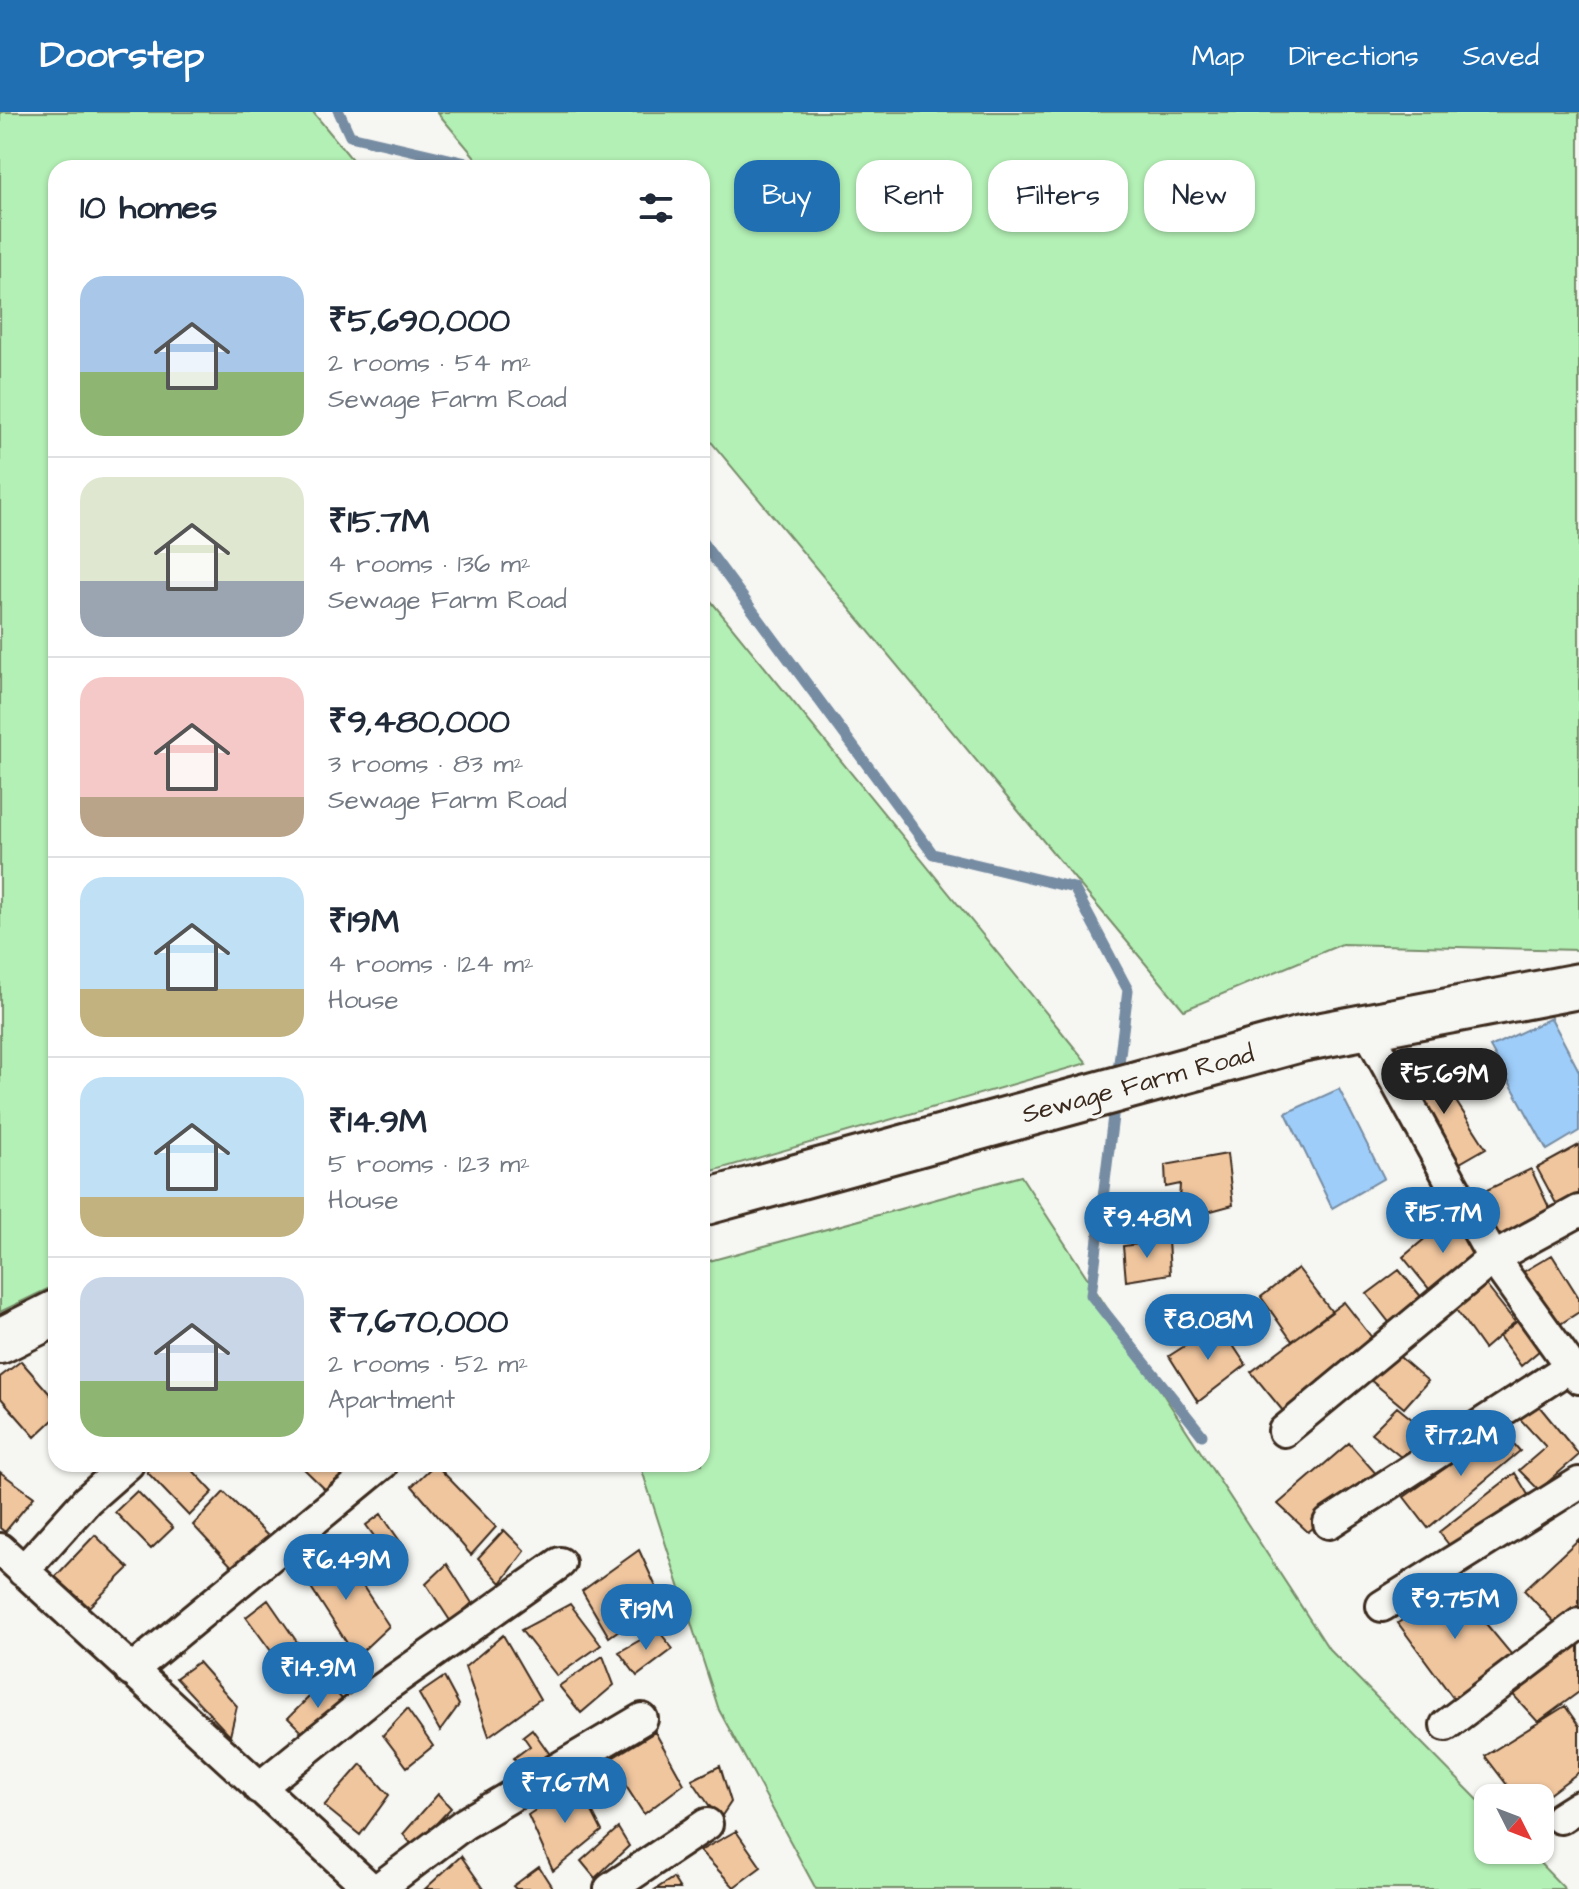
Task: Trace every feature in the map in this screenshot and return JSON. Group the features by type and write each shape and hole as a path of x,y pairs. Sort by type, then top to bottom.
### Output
{"main road":[{"name":"Sewage Farm Road","path":"710,1201 1301,1039 1579,986"},
{"path":"0,1341 48,1317"}],"street":[{"path":"1329,1523 1575,1372 1493,1258 1366,1027"},
{"path":"1284,1431 1493,1258 1579,1211"},
{"path":"23,1571 87,1500 119,1472"},
{"path":"131,1671 372,1472"},
{"path":"1382,1606 1579,1483"},
{"path":"0,1549 371,1889"},
{"path":"259,1788 379,1691 560,1563"},
{"path":"1446,1725 1579,1624"},
{"path":"378,1889 464,1824 642,1719"},
{"path":"610,1889 707,1824"}],"green space":[{"path":"0,112 313,112 352,160 48,160 48,1289 0,1312"},
{"path":"437,112 1579,112 1579,950 1342,944 1184,1010 710,441 710,160 477,160"},
{"path":"710,600 1087,1063 710,1172"},
{"path":"1021,1176 1329,1649 1474,1796 1474,1864 1541,1864 1565,1889 816,1889 719,1710 643,1472 710,1472 710,1261"}],"water":[{"path":"1551,1018 1579,1071 1579,1131 1547,1150 1490,1047"},
{"path":"1339,1089 1384,1178 1332,1208 1286,1113"}],"building":[{"path":"1432,1064 1486,1148 1451,1168 1404,1079"},
{"path":"1579,1145 1579,1198 1559,1209 1537,1168"},
{"path":"1227,1154 1233,1205 1178,1220 1180,1184 1166,1187 1165,1165"},
{"path":"1531,1169 1553,1216 1496,1246 1472,1197"},
{"path":"1454,1214 1482,1253 1434,1295 1403,1257"},
{"path":"1168,1240 1170,1274 1126,1281 1123,1246"},
{"path":"1552,1255 1579,1298 1579,1312 1551,1330 1518,1275"},
{"path":"1298,1268 1332,1312 1292,1341 1261,1297"},
{"path":"1399,1270 1423,1299 1392,1326 1367,1294"},
{"path":"1482,1280 1515,1322 1484,1349 1452,1304"},
{"path":"1344,1302 1373,1339 1283,1411 1251,1372"},
{"path":"1525,1315 1546,1345 1521,1366 1499,1336"},
{"path":"1219,1324 1246,1365 1198,1402 1169,1356"},
{"path":"1394,1352 1428,1381 1404,1408 1369,1379"},
{"path":"21,1361 48,1392 48,1425 35,1437 0,1397 0,1377"},
{"path":"1539,1406 1579,1455 1539,1490 1519,1470 1546,1447 1520,1419"},
{"path":"1397,1407 1434,1437 1407,1462 1371,1433"},
{"path":"1501,1429 1520,1451 1428,1528 1404,1497"},
{"path":"1349,1443 1379,1477 1308,1532 1278,1504"},
{"path":"0,1472 34,1497 5,1532 0,1528"},
{"path":"147,1472 194,1472 213,1492 189,1516"},
{"path":"307,1472 356,1472 358,1474 333,1497"},
{"path":"427,1472 443,1472 496,1527 471,1555 412,1486"},
{"path":"1515,1473 1530,1498 1453,1550 1439,1532"},
{"path":"137,1491 173,1528 151,1549 115,1512"},
{"path":"224,1492 274,1542 238,1573 193,1525"},
{"path":"381,1514 404,1547 390,1558 366,1525"},
{"path":"504,1530 525,1551 501,1583 478,1558"},
{"path":"95,1535 129,1568 89,1607 55,1577"},
{"path":"1579,1539 1579,1605 1558,1626 1524,1590"},
{"path":"338,1548 389,1626 356,1657 303,1575"},
{"path":"639,1550 662,1600 609,1637 582,1591"},
{"path":"447,1564 472,1603 451,1622 426,1584"},
{"path":"1453,1584 1512,1655 1454,1699 1398,1623"},
{"path":"268,1600 304,1652 285,1670 246,1617"},
{"path":"570,1604 601,1645 557,1676 521,1630"},
{"path":"658,1630 673,1649 637,1676 619,1652"},
{"path":"1579,1634 1579,1692 1538,1722 1507,1688"},
{"path":"503,1635 540,1699 489,1736 465,1667"},
{"path":"336,1643 352,1665 306,1687 302,1670"},
{"path":"603,1656 614,1685 581,1713 559,1686"},
{"path":"198,1662 237,1706 230,1736 176,1678"},
{"path":"444,1677 459,1705 440,1731 419,1694"},
{"path":"326,1680 347,1705 308,1738 288,1718"},
{"path":"1565,1706 1579,1726 1579,1772 1554,1791 1554,1784 1506,1784 1485,1756"},
{"path":"407,1709 433,1746 407,1767 383,1735"},
{"path":"532,1729 551,1756 533,1777 514,1758 530,1746 523,1736"},
{"path":"655,1732 684,1784 644,1814 609,1760"},
{"path":"361,1764 389,1795 360,1835 324,1806"},
{"path":"720,1766 731,1802 719,1820 692,1780"},
{"path":"577,1782 602,1831 553,1871 528,1815"},
{"path":"438,1794 451,1808 414,1847 403,1834"},
{"path":"618,1828 629,1846 595,1878 581,1861"},
{"path":"736,1831 761,1867 734,1887 700,1851"},
{"path":"461,1856 484,1889 425,1889"},
{"path":"539,1867 553,1889 516,1889 513,1886"},
{"path":"673,1878 680,1889 656,1889"}],"waterway":[{"path":"339,112 350,136 454,160"},
{"path":"710,553 933,854 1074,888 1128,990 1117,1079"},
{"path":"1115,1100 1091,1295 1202,1435"}]}
